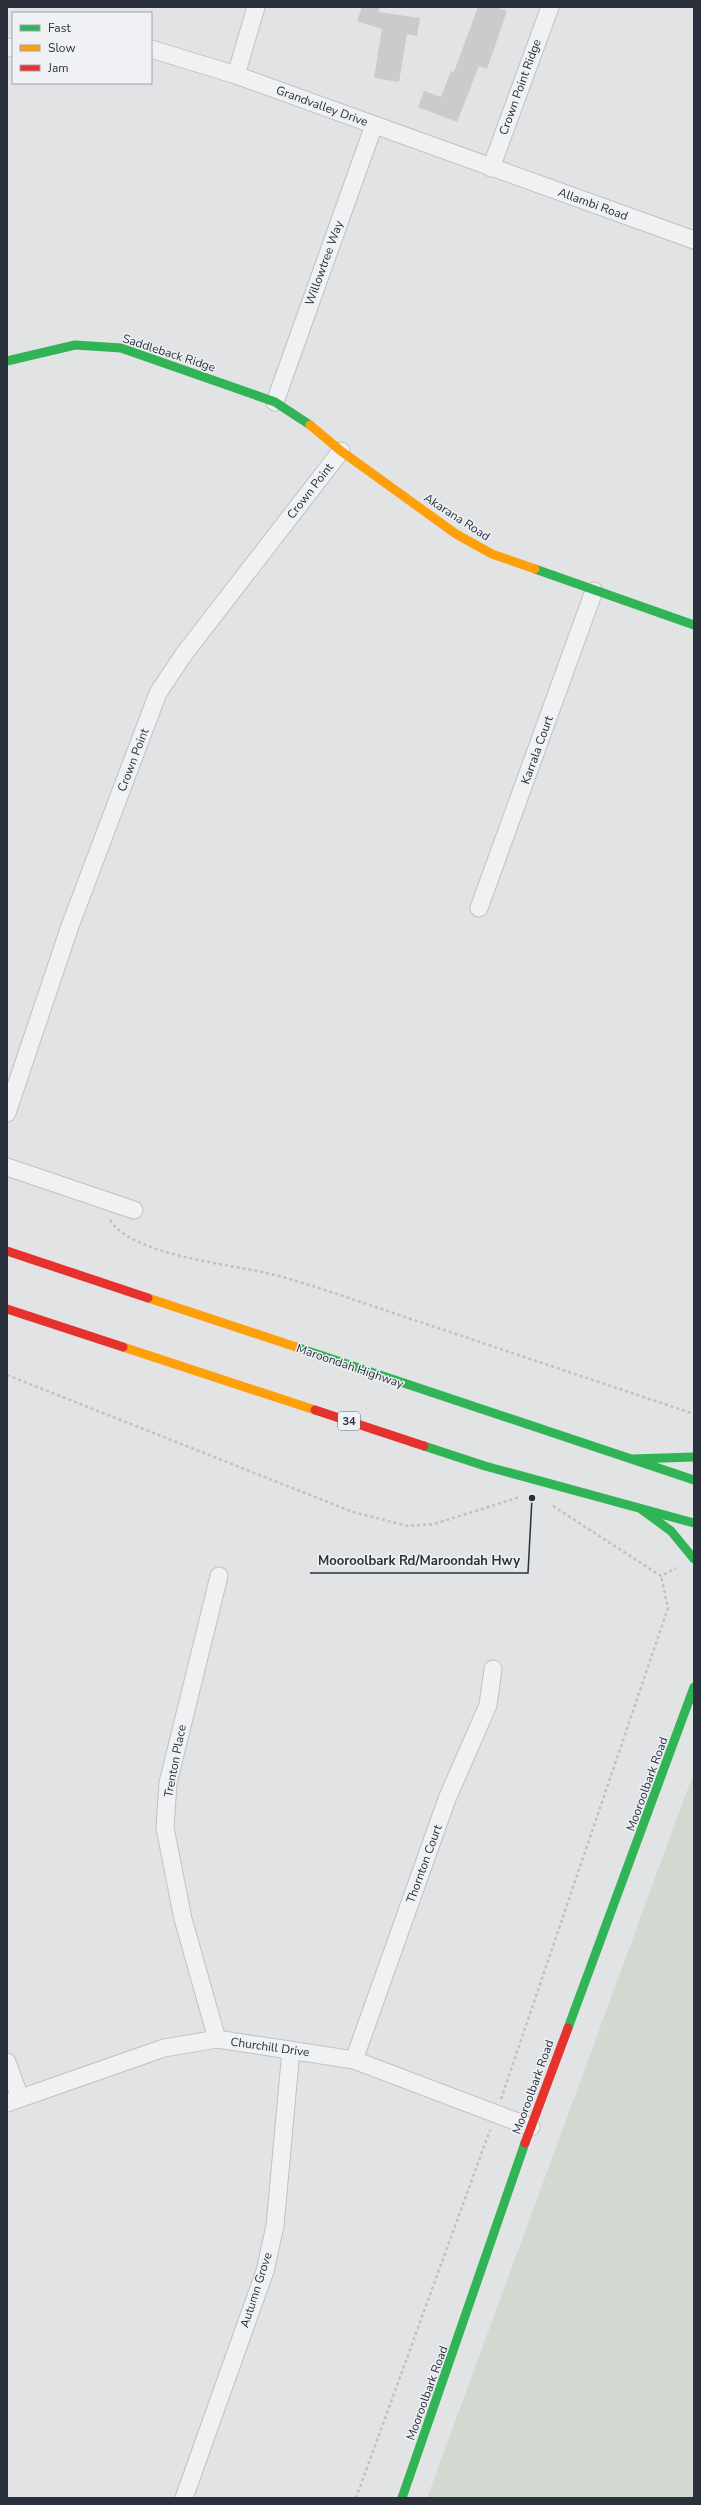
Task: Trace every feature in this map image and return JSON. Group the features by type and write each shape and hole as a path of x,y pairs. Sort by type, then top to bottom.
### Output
{"main road":[{"name":"Saddleback Ridge","path":"7,361 75,345 121,348 275,402"},
{"name":"Akarana Road","path":"275,402 309,424 341,451 468,541 492,554 694,625"},
{"name":"Maroondah Highway","path":"7,1251 694,1480"},
{"name":"34","path":"7,1309 485,1466 694,1523"},
{"path":"631,1459 694,1457"},
{"path":"638,1507 671,1531 694,1559"},
{"name":"Mooroolbark Road","path":"402,2498 530,2127 640,1838 694,1687"}],"street":[{"path":"236,75 256,7"},
{"name":"Crown Point Ridge","path":"491,168 550,7"},
{"name":"Grandvalley Drive","path":"152,49 236,75 491,168"},
{"name":"Willowtree Way","path":"275,402 374,125"},
{"name":"Allambi Road","path":"491,168 694,240"},
{"name":"Crown Point","path":"7,1113 70,926 158,693 184,654 341,451"},
{"name":"Karrala Court","path":"479,908 594,591"},
{"path":"7,1167 134,1210"},
{"name":"Trenton Place","path":"217,2039 183,1919 165,1828 168,1783 218,1576"},
{"name":"Thornton Court","path":"354,2060 447,1799 488,1705 493,1669"},
{"name":"Churchill Drive","path":"14,2100 164,2048 217,2039 354,2060 530,2127"},
{"name":"Autumn Grove","path":"184,2498 265,2271 275,2226 291,2050"},
{"path":"7,2062 14,2100"}],"path":[{"path":"110,1201 106,1213 113,1224 134,1239 165,1252 268,1273 313,1286 694,1414"},
{"path":"7,1376 352,1512 386,1522 408,1526 434,1524 488,1509 508,1500 525,1497"},
{"path":"356,2498 496,2114 668,1608 661,1576 552,1505"},
{"path":"661,1576 681,1566"}],"shaded area":[{"path":"694,1772 694,2498 427,2498"}],"building":[{"path":"362,7 380,7 378,12 420,18 417,36 407,34 399,82 374,78 382,29 357,21"},
{"path":"478,7 495,7 507,11 487,69 479,66 457,122 418,107 424,91 441,97 451,71 454,72"}],"traffic: fast":[{"path":"7,361 75,345 121,348 275,402 310,425"},
{"path":"535,569 694,625"},
{"path":"296,1347 694,1480"},
{"path":"424,1446 485,1466 694,1523"},
{"path":"632,1459 694,1457"},
{"path":"641,1509 671,1531 694,1559"},
{"path":"568,2028 694,1687"},
{"path":"402,2498 525,2143"}],"traffic: slow":[{"path":"310,425 341,451 456,534 492,554 535,569"},
{"path":"148,1298 296,1347"},
{"path":"123,1347 315,1410"}],"traffic: jam":[{"path":"7,1251 148,1298"},
{"path":"7,1309 123,1347"},
{"path":"315,1410 424,1446"},
{"path":"525,2143 568,2028"}],"place":[{"name":"Mooroolbark Rd/Maroondah Hwy","path":"532,1498"}]}
